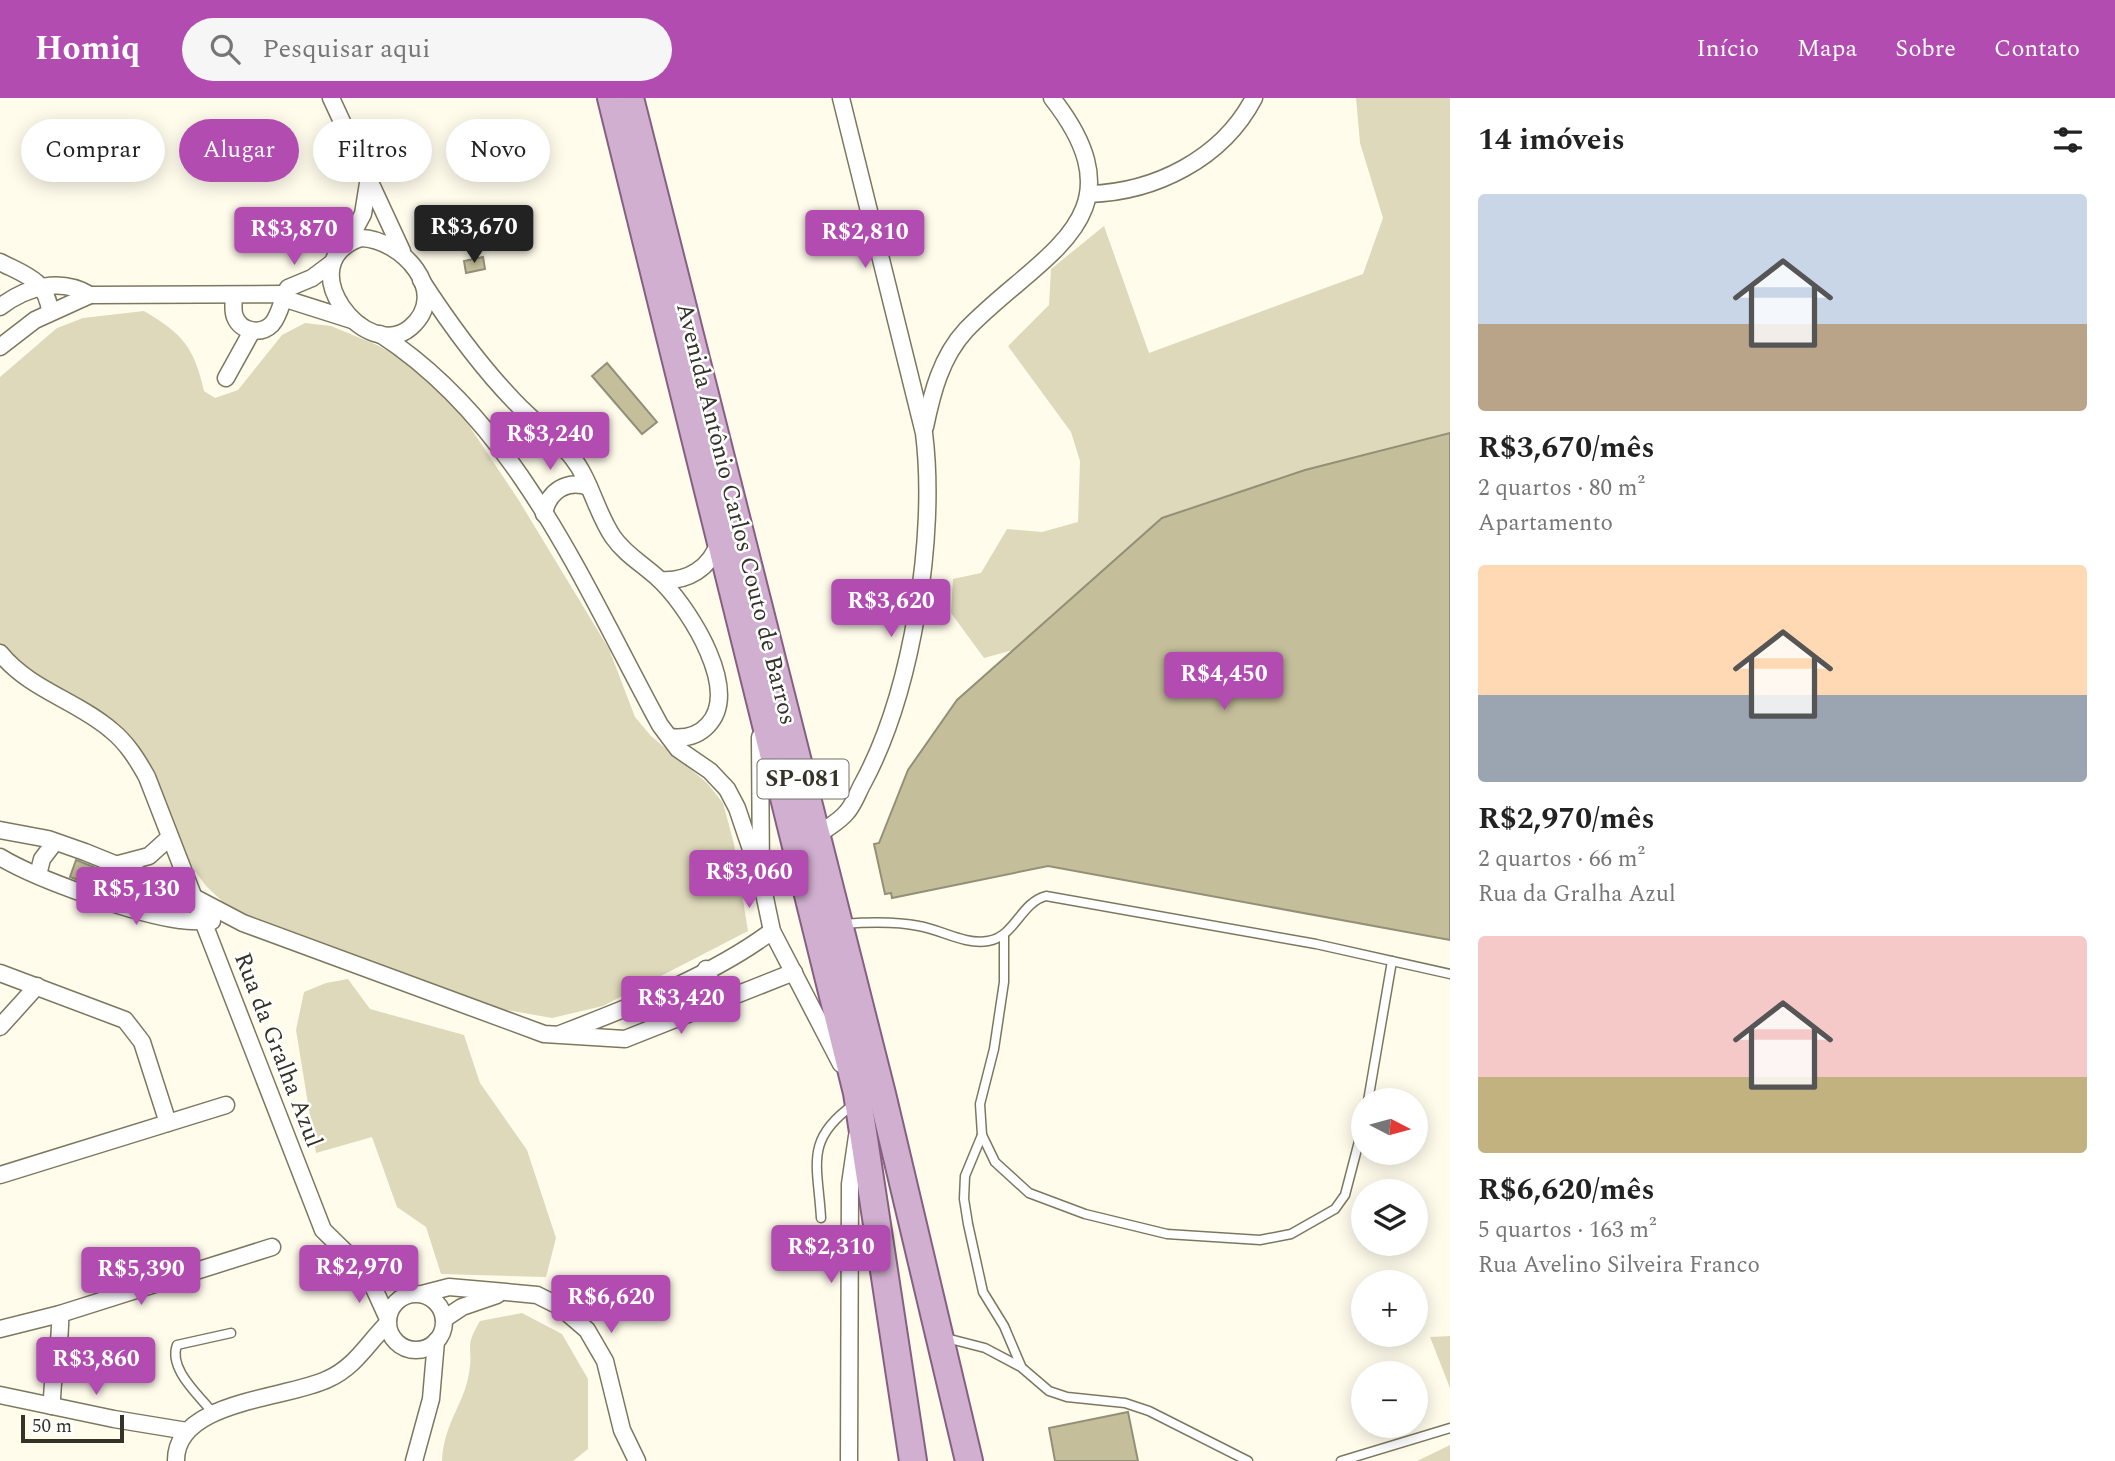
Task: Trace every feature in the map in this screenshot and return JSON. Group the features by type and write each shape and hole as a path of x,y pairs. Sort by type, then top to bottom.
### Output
{"main road":[{"name":"Avenida Antônio Carlos Couto de Barros","path":"611,98 859,1103 913,1461"},
{"name":"Avenida Antônio Carlos Couto de Barros","path":"630,98 818,835 969,1461"}],"street":[{"path":"331,98 341,119"},
{"path":"818,835 847,812 874,762 890,719 908,649 925,553 929,468 924,433 841,98"},
{"path":"924,433 932,395 946,356 965,331 1058,249 1079,223 1089,194 1086,155 1072,123 1052,98"},
{"path":"1089,194 1115,193 1141,186 1196,162 1238,125 1254,98"},
{"path":"226,379 253,331 271,325 288,288 312,278 332,263 338,251 348,242 363,214 368,182"},
{"path":"371,182 403,253 469,349 513,400 565,449 589,487 600,515 615,540 636,562 660,580 684,607 702,638 715,672 719,699 716,715 705,728 692,736 670,737"},
{"path":"348,242 375,239 403,253"},
{"path":"0,262 34,278 43,287 50,312"},
{"path":"332,263 334,293 352,320"},
{"path":"380,334 395,335 407,330 417,321 424,295 421,280"},
{"path":"0,307 20,294 43,287 67,286 90,295 285,294"},
{"path":"285,294 289,300 352,320 380,334 428,368 469,407 506,454 544,513 670,737 684,755 710,771 727,789 737,808 761,879 772,931 859,1103 849,1184 849,1461"},
{"path":"0,347 22,329 50,312 81,302 90,295"},
{"path":"234,295 235,316 242,326 253,331"},
{"path":"544,513 552,494 563,486 576,484 589,487"},
{"path":"660,580 678,580 694,573 707,563 719,542"},
{"name":"Rua da Gralha Azul","path":"0,653 32,683 102,723 131,750 147,777 323,1230 367,1273 387,1322"},
{"path":"758,696 761,879"},
{"path":"0,830 55,842 197,900 243,923 526,1030 587,1039 625,1039 794,972"},
{"path":"102,899 104,881 115,865 149,856 170,837"},
{"path":"38,875 42,859 55,842"},
{"path":"0,857 38,875 102,899 179,920 243,923"},
{"path":"560,1034 654,996 754,945 772,931"},
{"path":"706,969 719,1001"},
{"path":"0,973 125,1020 142,1042 168,1123"},
{"path":"0,1027 37,986"},
{"path":"0,1175 226,1105"},
{"path":"0,1329 60,1314 272,1247"},
{"name":"Rua da Gralha Azul","path":"367,1273 406,1285 417,1294"},
{"path":"176,1461 176,1450 187,1431 213,1413 328,1380 357,1361 387,1322 395,1302 449,1287 537,1295 558,1306 587,1330 605,1361 622,1430 637,1461"},
{"path":"444,1319 462,1307 506,1292"},
{"path":"387,1322 399,1345 410,1350 421,1350 436,1341 441,1336 444,1319 438,1302 417,1294"},
{"path":"52,1406 51,1377 61,1338 60,1314"},
{"path":"414,1461 431,1399 436,1341"},
{"path":"0,1395 187,1431"}],"lane":[{"path":"840,925 879,921 920,926 971,941 988,942 1004,936 1035,900 1046,896 1316,944 1450,974"},
{"path":"1004,936 1004,982 994,1049 980,1104 982,1135 995,1162 1029,1193 1085,1214 1167,1234 1261,1240 1292,1234 1335,1209 1345,1195 1353,1166"},
{"path":"1370,1088 1392,961"},
{"path":"821,1218 817,1149 823,1132 833,1120 859,1103"},
{"path":"982,1135 965,1176 964,1199 968,1224 984,1292 1004,1326 1021,1367"},
{"path":"213,1413 177,1367 173,1355 177,1345 231,1333"},
{"path":"940,1336 985,1348 1021,1367 1049,1391 1137,1407 1248,1461"},
{"path":"1341,1461 1450,1428"}],"shaded area":[{"path":"1356,98 1450,98 1450,433 1305,470 1162,518 1013,650 984,658 951,613 953,579 981,573 1007,529 1042,532 1078,522 1080,461 1071,432 1008,346 1049,305 1051,269 1104,226 1149,353 1363,274 1383,218 1360,143"},
{"path":"144,311 168,327 185,343 196,363 204,391 215,398 238,390 282,335 305,323 331,326 377,345 403,360 452,400 518,499 609,649 635,717 651,736 707,783 723,803 734,844 748,931 603,1006 552,1018 506,1010 248,916 223,902 206,886 184,856 141,751 83,701 35,680 7,656 0,643 0,377 57,328 83,318"},
{"path":"348,979 370,1009 464,1035 480,1083 527,1150 556,1238 546,1277 441,1274 426,1227 397,1207 372,1137 316,1153 296,1030 304,992 326,983"},
{"path":"522,1313 562,1334 588,1379 588,1449 573,1461 442,1461 446,1435 466,1384 470,1343 475,1330 480,1321"},
{"path":"1450,1336 1450,1388 1430,1337"},
{"path":"1450,1445 1450,1461 1417,1461"}],"building":[{"path":"483,257 485,269 466,273 464,261"},
{"path":"607,363 657,422 642,434 592,376"},
{"path":"1450,433 1450,940 1048,866 892,898 891,893 885,894 874,844 879,843 908,770 957,700 1162,518 1305,470"},
{"path":"76,860 94,867 89,884 70,877"},
{"path":"1128,1412 1138,1461 1055,1461 1049,1428"}]}
